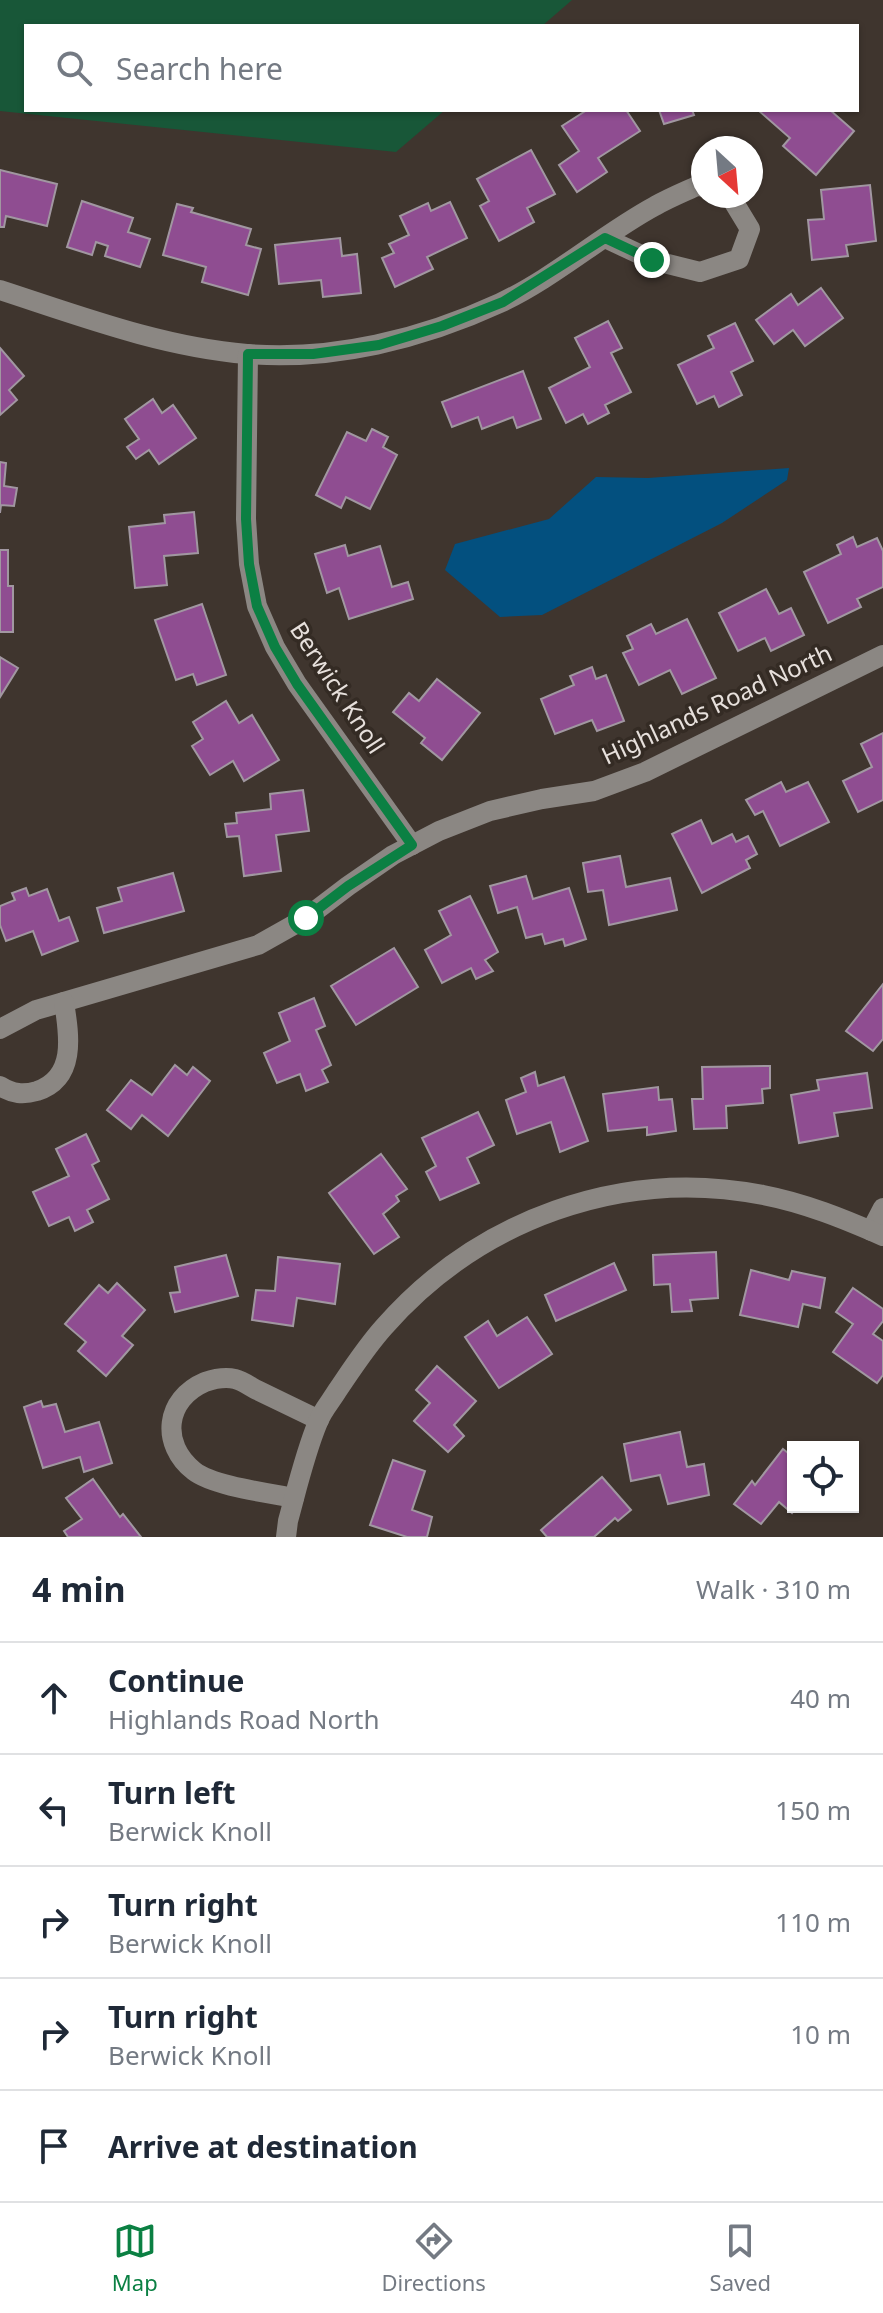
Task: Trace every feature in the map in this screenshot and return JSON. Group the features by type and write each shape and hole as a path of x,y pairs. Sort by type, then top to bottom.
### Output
{"street":[{"path":"0,290 117,328 183,345 248,354 313,354 379,345 442,326 503,302 654,207 691,189"},
{"path":"605,238 652,260 700,272 739,259 750,229 737,208"},
{"name":"Berwick Knoll","path":"248,354 246,519 249,564 257,606 275,647 297,684 412,845"},
{"name":"Highlands Road North","path":"0,1029 36,1010 258,945 306,918 348,886 439,831 490,811 594,791 645,772 883,655"},
{"path":"0,1086 9,1092 25,1094 44,1088 58,1078 67,1062 70,1042 64,1002"},
{"path":"286,1537 294,1498 319,1420 365,1348 407,1300 457,1259 512,1227 573,1204 634,1191 698,1188 762,1194 825,1211 877,1234 883,1208"},
{"path":"294,1498 218,1482 195,1472 181,1457 172,1439 172,1418 178,1402 194,1387 214,1379 235,1379 319,1420"}],"green space":[{"path":"0,0 572,0 544,24 24,24 24,112 443,112 396,152 0,111"}],"water":[{"path":"789,468 787,480 722,523 542,615 500,617 445,570 455,544 549,519 596,477 648,478"}],"building":[{"path":"584,112 627,112 640,131 598,158 607,172 577,192 559,165 579,151 562,126"},
{"path":"660,112 693,112 694,115 664,124"},
{"path":"760,112 832,112 854,131 816,175 783,146 790,138"},
{"path":"531,150 555,194 527,208 534,222 499,241 480,206 489,201 477,179"},
{"path":"0,170 57,184 47,226 6,216 4,227 0,227"},
{"path":"870,185 876,241 846,245 848,256 812,260 808,220 824,219 821,190"},
{"path":"82,201 133,218 128,232 150,239 140,267 105,256 108,246 96,242 92,255 67,247"},
{"path":"450,202 467,238 427,257 433,269 395,287 382,258 394,253 389,244 409,235 400,216 428,203 431,211"},
{"path":"177,204 193,208 191,212 251,229 246,245 261,249 248,295 202,282 206,267 163,255"},
{"path":"340,238 342,256 357,254 361,293 323,297 321,280 279,284 275,245"},
{"path":"821,288 843,318 805,346 793,330 774,344 756,320 791,294 798,305"},
{"path":"608,321 622,348 611,353 631,392 605,405 609,413 588,424 583,414 566,423 549,388 590,367 575,338"},
{"path":"735,323 753,361 731,372 742,395 719,407 714,396 697,404 678,365 714,348 708,336"},
{"path":"0,348 24,376 9,390 17,400 0,415"},
{"path":"523,371 541,419 517,428 513,417 482,429 478,417 452,427 442,402"},
{"path":"153,399 162,413 173,405 196,438 159,464 149,450 136,459 127,447 139,439 125,419"},
{"path":"372,429 388,437 383,447 397,455 370,509 346,497 341,508 316,495 347,432 366,441"},
{"path":"0,462 6,463 4,486 17,488 14,506 1,505 0,513"},
{"path":"194,512 198,553 164,556 167,585 135,588 129,527 165,523 164,515"},
{"path":"853,537 857,547 877,538 883,551 883,587 857,599 861,607 828,623 804,572 841,554 837,545"},
{"path":"345,545 348,556 380,546 392,587 408,582 413,599 349,619 339,588 327,593 315,554"},
{"path":"0,550 8,550 8,586 13,586 13,632 0,632"},
{"path":"766,589 779,614 791,608 804,635 771,651 765,638 738,651 719,613"},
{"path":"202,604 226,675 197,685 193,674 176,680 155,620"},
{"path":"687,619 716,678 682,694 670,670 639,685 623,653 633,649 627,636 651,624 656,634"},
{"path":"0,657 18,668 0,697"},
{"path":"592,667 596,679 606,675 624,721 597,731 592,720 555,734 541,699 574,685 570,676"},
{"path":"437,679 480,713 442,760 421,743 425,738 393,712 409,693 419,701"},
{"path":"226,701 239,723 252,715 279,760 244,781 233,761 210,775 192,746 203,739 193,722"},
{"path":"883,733 883,800 858,812 843,781 872,767 861,744"},
{"path":"781,782 786,792 808,782 829,822 780,846 763,811 755,815 746,800"},
{"path":"303,790 309,831 276,835 281,871 244,876 239,836 227,837 225,824 237,823 236,813 271,809 270,794"},
{"path":"701,820 712,844 732,834 736,842 748,836 757,854 746,860 750,868 702,893 672,834"},
{"path":"620,856 626,887 670,878 677,910 609,925 603,890 588,892 583,863"},
{"path":"173,873 184,911 104,933 97,908 122,901 118,888"},
{"path":"526,876 533,899 569,888 586,939 565,946 563,939 545,944 542,934 526,938 517,907 498,913 490,886"},
{"path":"26,888 29,896 47,889 59,921 69,917 78,941 42,955 33,931 6,941 0,925 0,906 15,900 12,893"},
{"path":"470,896 498,952 485,960 493,971 476,979 471,968 442,983 425,950 451,935 439,911"},
{"path":"394,948 418,987 356,1025 331,986"},
{"path":"883,984 883,1039 873,1051 846,1031"},
{"path":"314,998 325,1026 316,1030 331,1065 322,1070 328,1082 306,1091 300,1074 277,1083 264,1053 290,1041 279,1013"},
{"path":"175,1065 187,1075 193,1067 210,1081 168,1136 142,1115 131,1129 107,1110 131,1080 152,1095"},
{"path":"770,1066 770,1088 762,1089 763,1103 726,1106 727,1128 694,1129 692,1099 703,1099 702,1067"},
{"path":"535,1072 538,1086 564,1077 588,1141 560,1152 551,1122 517,1134 506,1100 526,1092 521,1078"},
{"path":"867,1073 872,1108 834,1113 838,1136 799,1143 791,1095 819,1090 817,1080"},
{"path":"658,1087 659,1100 672,1099 676,1131 647,1135 647,1127 608,1131 603,1094"},
{"path":"478,1112 494,1145 467,1158 479,1183 440,1200 426,1172 436,1166 422,1138"},
{"path":"86,1134 99,1161 92,1165 109,1199 87,1210 93,1222 75,1231 69,1217 49,1226 33,1192 69,1176 56,1149"},
{"path":"381,1154 407,1189 396,1196 399,1201 383,1214 399,1237 374,1254 329,1193"},
{"path":"716,1252 718,1298 690,1300 692,1311 672,1312 670,1284 654,1285 653,1255"},
{"path":"226,1255 238,1296 175,1312 170,1293 180,1292 175,1267"},
{"path":"278,1257 340,1264 335,1304 297,1298 293,1326 252,1320 256,1290 275,1291"},
{"path":"614,1263 626,1290 556,1321 545,1295"},
{"path":"751,1270 789,1280 792,1271 825,1278 820,1308 803,1304 798,1327 740,1315"},
{"path":"117,1283 145,1310 122,1336 133,1345 106,1376 78,1351 86,1342 65,1324 99,1285 108,1293"},
{"path":"853,1288 883,1309 883,1321 873,1334 883,1341 883,1375 877,1383 833,1352 853,1324 836,1312"},
{"path":"527,1317 552,1354 499,1388 465,1337 488,1321 497,1336"},
{"path":"437,1366 476,1401 454,1425 464,1436 448,1452 414,1421 430,1403 416,1390"},
{"path":"41,1401 43,1407 56,1404 65,1432 99,1422 112,1463 84,1472 80,1457 43,1468 24,1407"},
{"path":"680,1432 687,1467 704,1464 709,1495 668,1504 660,1475 631,1481 624,1444"},
{"path":"783,1449 787,1452 787,1509 779,1502 761,1524 734,1504 752,1481 755,1485"},
{"path":"393,1460 425,1471 412,1510 432,1517 427,1537 407,1537 370,1525"},
{"path":"602,1477 631,1510 618,1521 615,1518 594,1537 547,1537 541,1530"},
{"path":"93,1479 120,1517 123,1514 141,1537 68,1537 64,1531 82,1519 66,1498"}],"route":[{"path":"306,918 393,855 412,845 297,684 275,647 257,606 249,564 246,519 248,354 313,354 379,345 442,326 503,302 605,238 652,260"}]}
